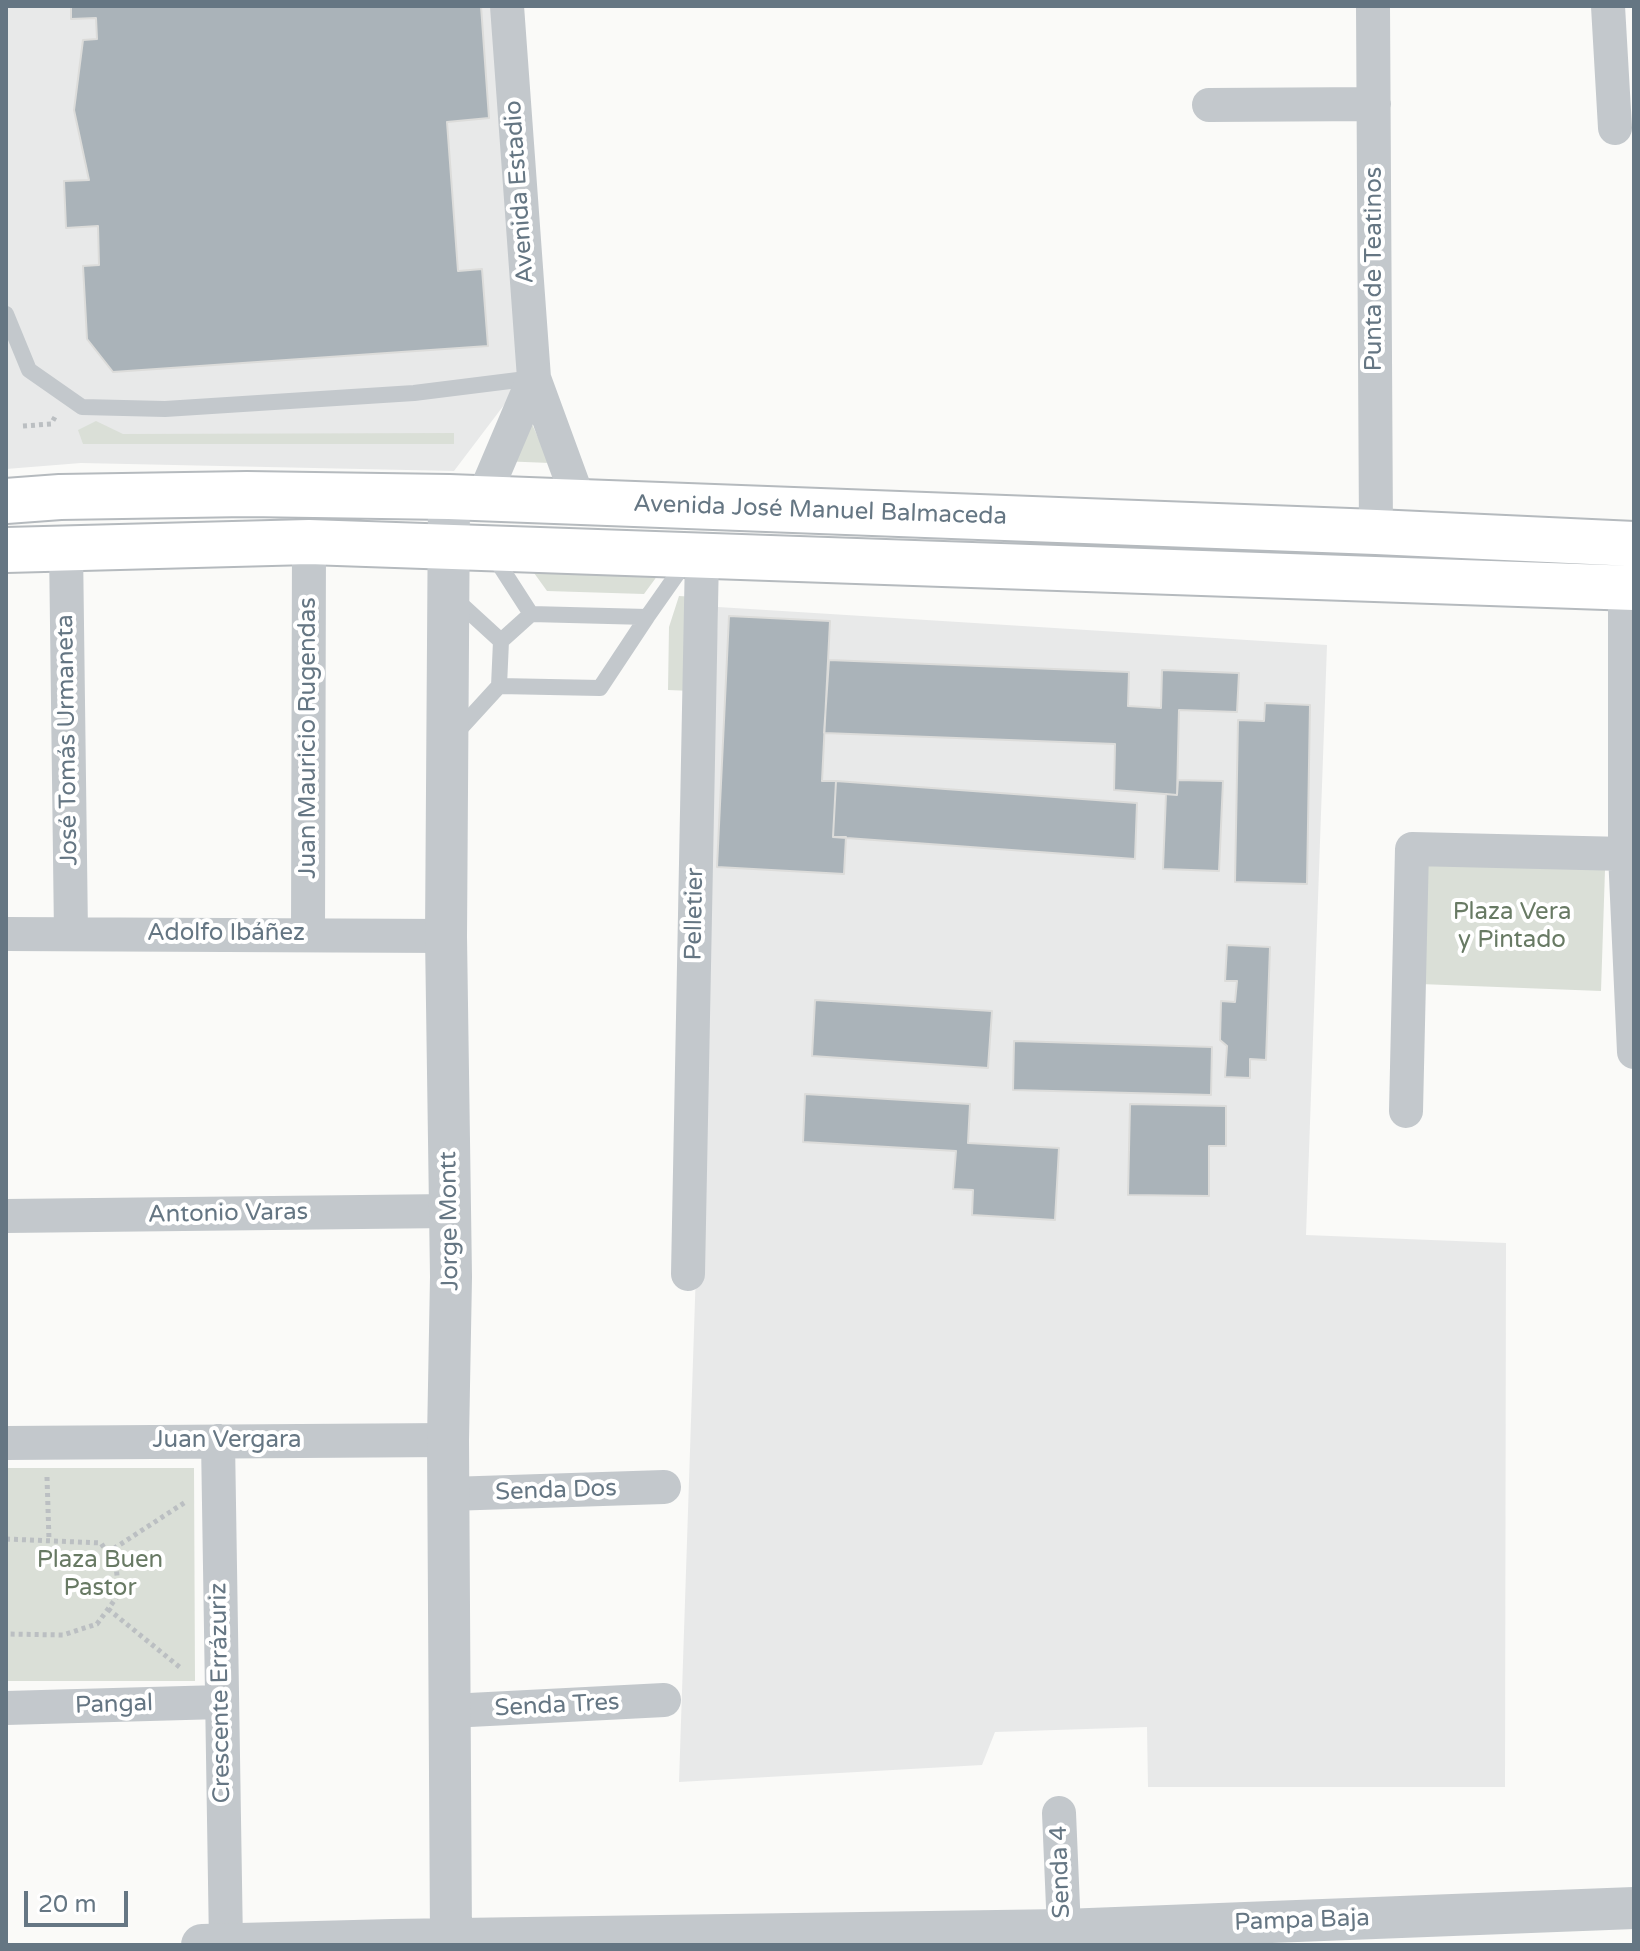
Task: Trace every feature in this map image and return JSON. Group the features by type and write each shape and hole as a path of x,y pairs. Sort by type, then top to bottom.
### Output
{"main road":[{"name":"Avenida José Manuel Balmaceda","path":"6,501 60,497 247,494 466,498 1630,544"},
{"name":"Avenida José Manuel Balmaceda","path":"6,550 309,542 1630,588"}],"street":[{"name":"Avenida Estadio","path":"507,6 534,378 579,501"},
{"name":"Punta de Teatinos","path":"1373,6 1376,532"},
{"path":"1608,6 1615,128"},
{"path":"1209,105 1374,104"},
{"name":"Avenida Estadio","path":"466,498 534,378"},
{"name":"Jorge Montt","path":"451,1942 447,591 467,546 466,498"},
{"name":"Juan Mauricio Rugendas","path":"308,934 309,542"},
{"path":"1630,544 1625,854 1634,1052"},
{"name":"José Tomás Urmaneta","path":"66,547 71,934"},
{"name":"Pelletier","path":"688,1274 696,554"},
{"path":"1406,1111 1412,849 1625,854"},
{"name":"Adolfo Ibáñez","path":"6,934 446,936"},
{"name":"Antonio Varas","path":"6,1216 450,1211"},
{"name":"Juan Vergara","path":"6,1443 448,1440"},
{"name":"Crescente Errázuriz","path":"218,1441 226,1945"},
{"name":"Senda Dos","path":"449,1494 664,1487"},
{"name":"Senda Tres","path":"450,1711 664,1700"},
{"name":"Pangal","path":"6,1708 221,1702"},
{"name":"Senda 4","path":"1059,1813 1064,1930"},
{"name":"Pampa Baja","path":"202,1945 1023,1937 1064,1930 1634,1908"}],"lane":[{"path":"6,314 29,370 82,407 165,409 414,393 534,378"},
{"path":"467,546 531,614"},
{"path":"499,686 600,688 647,617 696,554"},
{"path":"447,591 501,641"},
{"path":"447,743 499,686 501,641 531,614 647,617"}],"path":[{"path":"46,1443 49,1540"},
{"path":"107,1553 189,1500"},
{"path":"6,1539 101,1543 116,1566 119,1594 97,1624 63,1635 6,1634"},
{"path":"108,1609 221,1702"}],"shaded area":[{"path":"6,6 492,6 529,372 454,471 81,463 6,469"},
{"path":"718,607 1327,645 1306,1235 1506,1243 1505,1787 1148,1787 1147,1727 995,1732 982,1765 679,1782"}],"green space":[{"path":"524,407 550,463 500,461"},
{"path":"96,421 123,434 454,433 454,444 83,444 78,430"},
{"path":"524,559 666,564 644,594 547,591"},
{"path":"679,596 696,597 692,691 668,690 669,627"},
{"name":"Plaza Vera y Pintado","path":"1423,864 1605,870 1601,991 1420,984"},
{"name":"Plaza Buen Pastor","path":"6,1468 194,1468 195,1681 6,1681"}],"building":[{"path":"71,6 481,6 489,118 447,122 458,271 482,269 488,346 113,372 87,339 83,266 99,265 98,226 66,228 64,181 89,180 74,110 83,40 97,39 96,18 71,19"},
{"path":"729,616 830,621 822,781 836,781 833,837 846,837 844,874 717,867"},
{"path":"829,660 1129,672 1128,706 1161,708 1162,670 1239,673 1237,712 1179,710 1177,795 1114,790 1115,744 824,733"},
{"path":"1265,703 1310,705 1307,884 1235,882 1238,720 1264,721"},
{"path":"1178,780 1223,781 1219,871 1163,869 1166,794 1177,795"},
{"path":"836,781 1137,803 1135,859 833,837"},
{"path":"1227,945 1270,947 1266,1060 1250,1059 1250,1078 1225,1077 1227,1046 1220,1040 1221,1001 1235,1002 1237,981 1225,981"},
{"path":"815,1000 992,1011 988,1068 812,1056"},
{"path":"1014,1041 1212,1047 1211,1095 1013,1090"},
{"path":"805,1094 970,1104 968,1143 1059,1148 1055,1220 972,1215 973,1190 953,1189 956,1151 803,1142"},
{"path":"1130,1104 1226,1106 1226,1146 1209,1146 1209,1196 1128,1195"}]}
